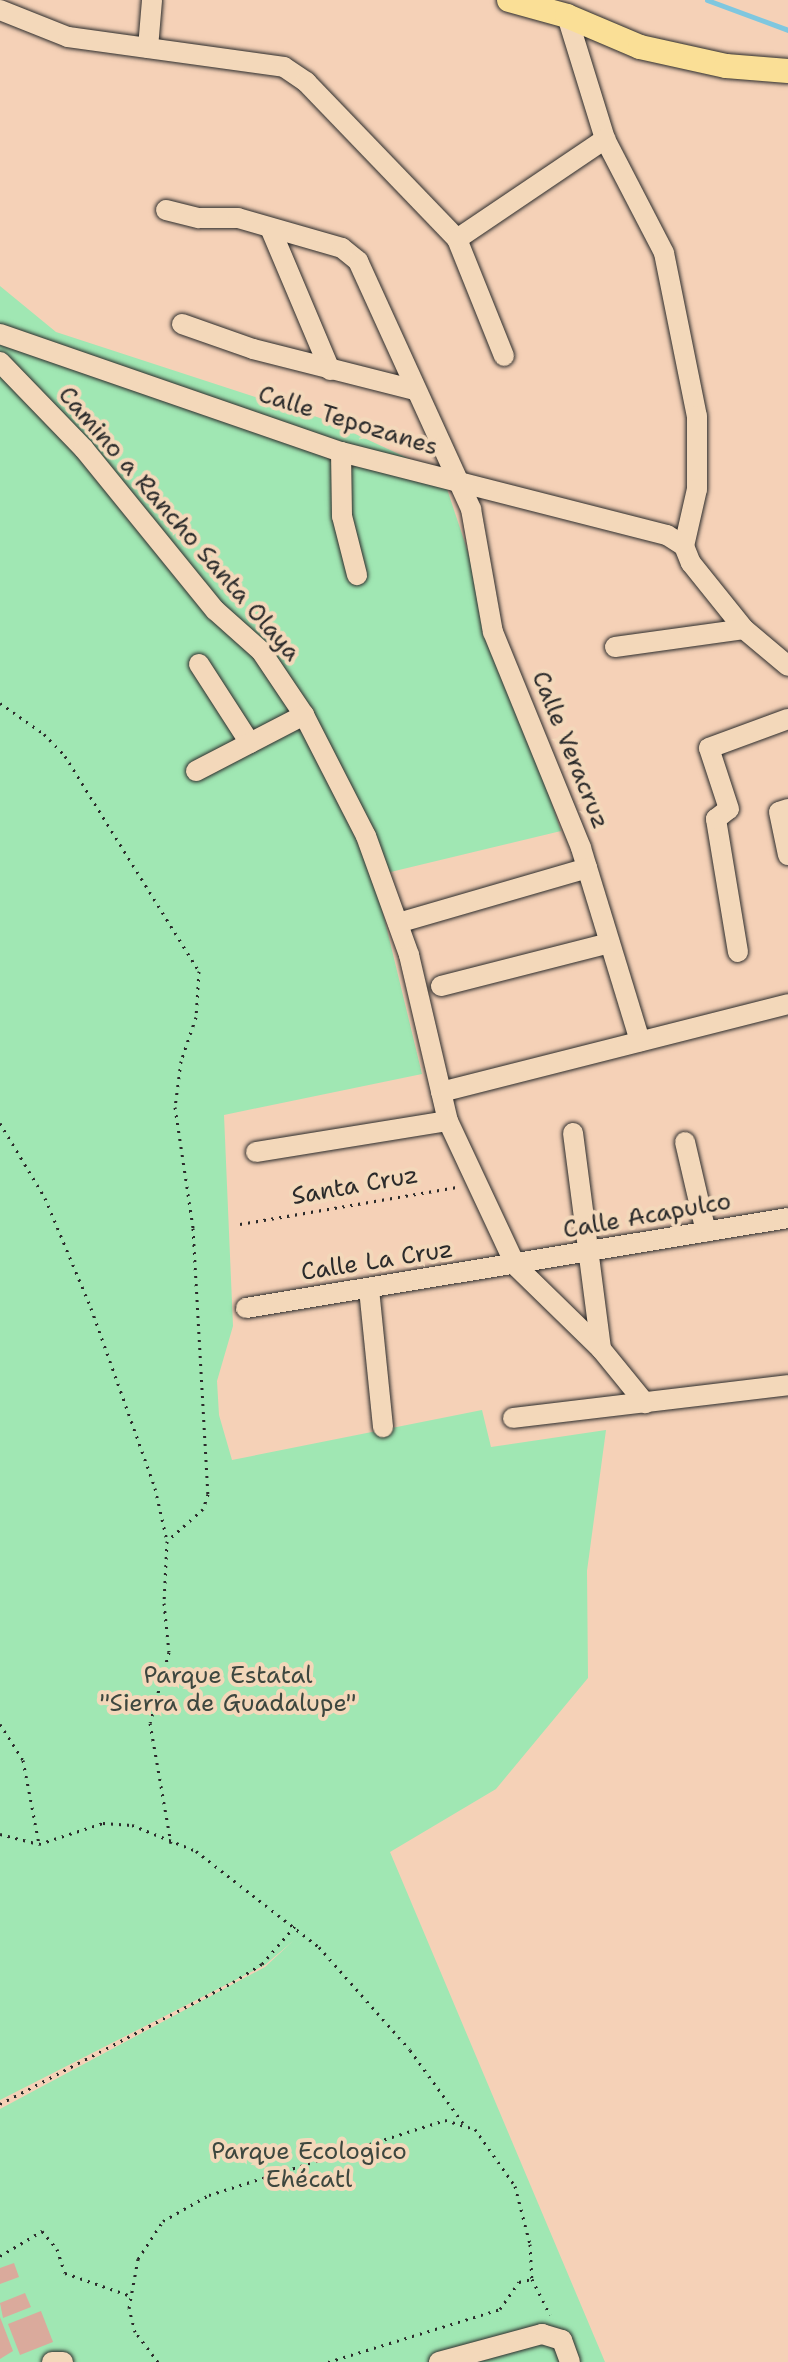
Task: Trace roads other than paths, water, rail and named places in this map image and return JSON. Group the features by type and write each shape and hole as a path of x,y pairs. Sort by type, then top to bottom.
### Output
{"main road":[{"path":"509,0 567,16 640,47 726,66 788,71"}],"street":[{"path":"148,48 152,0"},
{"path":"0,10 68,37 284,67 306,82 457,239 504,356"},
{"path":"567,16 605,139 664,253 697,416 697,489 684,546 691,563 744,629 788,666"},
{"path":"457,239 605,139"},
{"name":"Calle Veracruz","path":"166,210 199,218 238,218 342,248 358,261 455,480 471,509 493,632 587,868 640,1041"},
{"path":"271,230 330,370"},
{"path":"182,324 330,370 415,390"},
{"name":"Calle Tepozanes","path":"0,334 341,452 667,535 684,546"},
{"name":"Camino a Rancho Santa Olaya","path":"0,362 84,449 215,610 261,651 304,715 366,836 398,923 448,1121 516,1266 601,1349 645,1403"},
{"path":"341,452 342,516 357,575"},
{"path":"615,647 744,629"},
{"path":"199,664 250,743"},
{"path":"196,771 304,715"},
{"path":"738,952 716,819 729,809 709,748 788,719"},
{"path":"788,809 779,812 788,855"},
{"path":"398,923 587,868"},
{"path":"441,986 610,943"},
{"path":"441,1092 788,1004"},
{"path":"256,1152 448,1121"},
{"path":"573,1133 601,1349"},
{"path":"685,1142 706,1232"},
{"name":"Calle Acapulco","path":"516,1266 788,1218"},
{"name":"Calle La Cruz","path":"246,1308 516,1266"},
{"path":"369,1289 383,1427"},
{"path":"513,1418 788,1385"},
{"path":"439,2362 542,2334 562,2340 570,2362"},
{"path":"52,2362 63,2362"}],"waterway":[{"path":"707,0 788,30"}],"park label":[{"name":"Parque Estatal \"Sierra de Guadalupe\"","path":"228,1690"},
{"name":"Parque Ecologico Ehécatl","path":"309,2166"}]}
